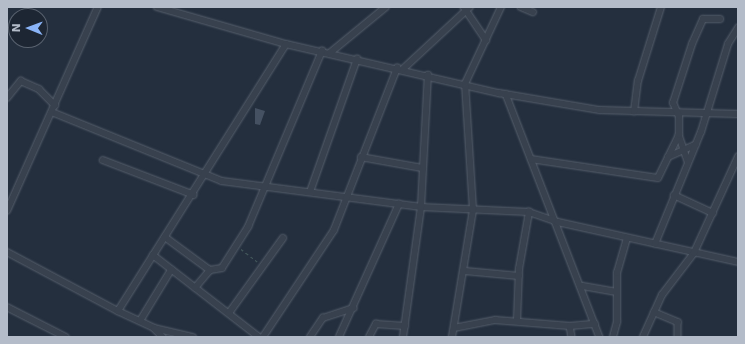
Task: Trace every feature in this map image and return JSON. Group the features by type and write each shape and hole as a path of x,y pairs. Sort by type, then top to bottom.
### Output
{"street":[{"path":"7,211 98,7"},
{"path":"157,7 286,44 400,68 506,94 600,110 738,114"},
{"path":"330,53 386,7"},
{"path":"452,337 465,272 473,210 466,84 501,7"},
{"path":"521,7 533,12"},
{"path":"634,112 638,81 661,7"},
{"path":"263,337 326,246 349,197 362,157 400,68 467,8 486,40"},
{"path":"688,161 679,135 678,113 673,106 674,98 699,26 706,17 720,19"},
{"path":"655,244 695,145 728,44 738,28"},
{"path":"118,311 153,255 194,195 205,174 286,44"},
{"path":"195,288 210,270 222,268 238,247 322,51"},
{"path":"310,192 357,59"},
{"path":"403,337 421,207 428,75"},
{"path":"7,98 21,81 39,90 54,105"},
{"path":"506,94 583,286 600,337"},
{"path":"52,112 222,181 421,207 529,212 558,222 738,262"},
{"path":"531,159 655,179 679,135"},
{"path":"668,157 695,145"},
{"path":"362,157 422,168"},
{"path":"643,337 662,295 694,253 738,157"},
{"path":"103,160 194,195"},
{"path":"674,195 713,213"},
{"path":"339,337 353,308 370,261 399,204"},
{"path":"517,321 519,276 529,212"},
{"path":"165,237 210,270"},
{"path":"229,313 264,267 283,238"},
{"path":"613,337 617,322 617,273 627,238"},
{"path":"7,252 118,311 154,328 193,337"},
{"path":"153,255 259,337"},
{"path":"140,321 171,270"},
{"path":"465,272 519,276"},
{"path":"583,286 607,288 616,292"},
{"path":"7,307 66,337"},
{"path":"310,337 323,318 353,308"},
{"path":"654,312 678,322 678,337"},
{"path":"454,328 495,320 570,326 595,324"},
{"path":"369,337 376,324 405,326"},
{"path":"570,326 572,337"},
{"path":"154,328 163,337"}],"path":[{"path":"238,247 264,267"}],"building":[{"path":"255,108 265,111 260,125 255,124"}]}
